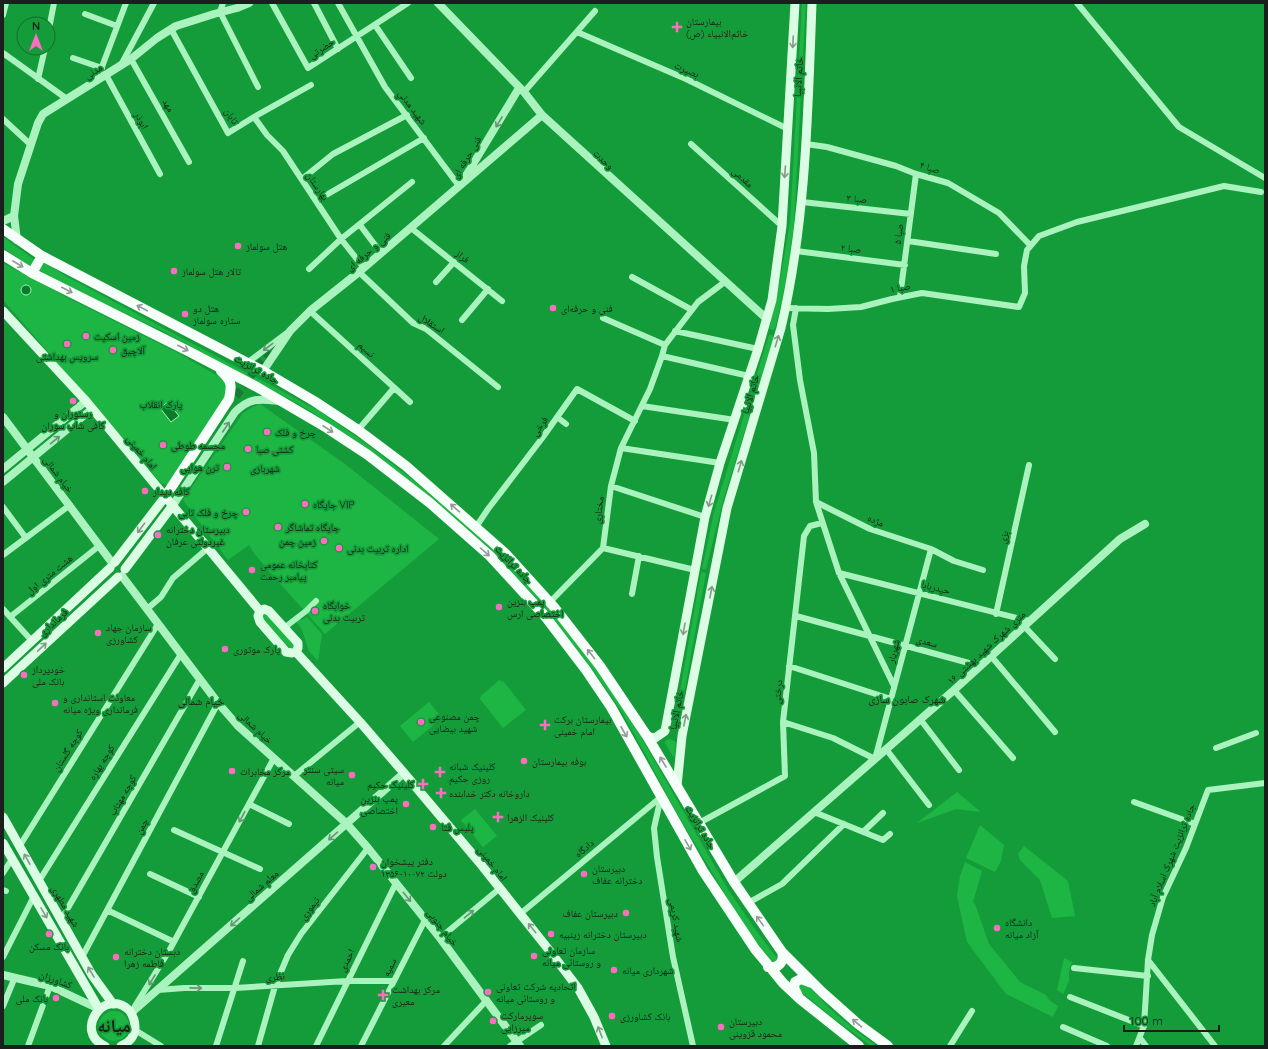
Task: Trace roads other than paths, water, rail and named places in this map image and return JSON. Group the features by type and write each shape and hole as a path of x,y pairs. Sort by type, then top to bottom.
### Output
{"main road":[{"name":"خاتم الانبیا","path":"647,736 655,738 665,731 705,517 720,463 744,393 772,300 782,226 795,3"},
{"name":"خاتم الانبیا","path":"677,786 682,736 727,508 781,328 796,251 802,202 806,144 812,3"},
{"name":"جاده ترانزیت","path":"3,229 42,256 263,371 314,401 358,430 406,466 506,554 550,602 600,666 647,736 734,882 782,952 814,984 858,1024 888,1046"},
{"path":"779,248 783,244 789,243 796,251"},
{"name":"جاده ترانزیت","path":"3,255 32,273 215,365 283,402 368,455 430,503 495,561 554,627 611,707 703,871 768,967 800,999 859,1046"},
{"path":"32,273 42,256"},
{"name":"امام خمینی","path":"3,311 86,401 260,611"},
{"path":"169,501 229,399 231,385 229,378 215,365"},
{"path":"744,393 744,401 746,403 753,403 760,397"},
{"name":"فرمانداری","path":"3,668 112,565 169,501"},
{"name":"فرمانداری","path":"3,683 122,574 169,501"},
{"path":"122,563 122,574 112,574 112,565 122,563"},
{"path":"79,597 87,606"},
{"path":"264,609 269,611 284,628 298,643 296,652 286,652 260,622 258,616 260,611 264,609"},
{"path":"20,652 28,660"},
{"name":"امام خمینی","path":"296,652 404,773 479,862 520,914 578,988 594,1017 606,1046"},
{"path":"665,731 682,736"},
{"name":"شهید مطهری","path":"3,817 99,986 113,1004"},
{"path":"3,843 99,1009"},
{"path":"768,967 774,968 780,964 783,960 782,952"},
{"path":"800,999 794,988 795,982 801,979 814,984"},
{"path":"98,1044 92,1028 94,1015 99,1009 113,1004 123,1006 131,1013 135,1024 134,1032 136,1046"},
{"path":"122,1046 130,1040 134,1032"}],"street":[{"path":"3,15 6,3"},
{"path":"51,16 54,3"},
{"path":"74,58 104,71 117,26 126,3"},
{"path":"120,66 154,3"},
{"path":"223,3 220,12 258,87"},
{"name":"مدنی","path":"17,240 14,216 18,184 38,123 43,114 97,80 104,71 120,66 131,59 157,38 176,26 249,3"},
{"name":"حضرتی","path":"272,3 308,68 408,3"},
{"path":"314,3 338,49"},
{"name":"شهيد مدني","path":"338,3 385,87 459,186"},
{"name":"وحدت","path":"438,3 522,90 542,115 726,281 767,320"},
{"path":"1077,3 1180,127 1265,178"},
{"name":"فنی حرفه ای","path":"459,186 522,90 595,11"},
{"path":"85,14 117,26"},
{"path":"375,25 411,78"},
{"name":"تابان","path":"172,29 228,133 311,85"},
{"name":"بصيرت","path":"577,32 686,79 788,129"},
{"path":"3,54 66,99"},
{"path":"38,79 43,56"},
{"name":"مهد","path":"131,59 190,162"},
{"name":"ابوذر","path":"104,71 160,174"},
{"path":"302,179 333,154 407,115"},
{"name":"فنی حرفه ای","path":"459,186 542,115"},
{"name":"بهارستان","path":"254,117 266,136 283,151 362,270"},
{"path":"3,119 31,145"},
{"path":"316,201 424,138"},
{"name":"مقدمی","path":"691,144 782,226"},
{"name":"صبا ۴","path":"806,144 827,147 896,166 916,174 948,183 999,212 1030,245"},
{"name":"صبا ۵","path":"900,297 916,174"},
{"path":"309,269 341,240 412,182"},
{"name":"فنی و حرفه ای","path":"290,331 310,311 362,270 459,186"},
{"path":"1030,245 1039,236 1076,222 1224,186 1261,192"},
{"name":"صبا ۳","path":"802,202 911,214"},
{"path":"3,221 14,216"},
{"path":"360,225 381,253"},
{"name":"فراز","path":"411,228 502,301"},
{"path":"908,241 996,254"},
{"name":"صبا ۱","path":"786,308 828,309 861,307 922,293 1019,307 1025,293 1024,266 1027,250 1030,245"},
{"name":"صبا ۲","path":"796,251 904,265"},
{"path":"436,282 454,262"},
{"name":"استقلال","path":"362,270 413,323 426,329 498,386"},
{"path":"632,277 692,310"},
{"name":"مختاری","path":"603,548 611,486 621,448 650,389 665,345 698,302 726,281"},
{"path":"462,320 488,289"},
{"path":"796,308 793,325 800,380 814,453 816,502 838,573 894,686"},
{"name":"نسيم","path":"310,311 410,402"},
{"path":"603,318 665,345"},
{"path":"247,363 290,331"},
{"path":"263,371 290,331"},
{"path":"675,331 758,349"},
{"path":"662,356 749,376"},
{"path":"358,430 394,388"},
{"name":"فرخی","path":"476,527 577,389 635,421"},
{"path":"169,501 236,396"},
{"path":"169,501 241,406 248,402 261,399 283,402"},
{"path":"3,469 86,401"},
{"path":"642,406 735,420"},
{"path":"3,482 92,409"},
{"name":"خیام شمالی","path":"3,417 112,565"},
{"path":"557,417 566,424"},
{"path":"621,448 720,463"},
{"name":"بزی","path":"996,614 1029,465"},
{"path":"611,486 705,517"},
{"name":"مژده","path":"816,502 870,529 932,549 954,561 983,570"},
{"path":"3,555 70,506"},
{"path":"3,507 26,538"},
{"name":"درختی","path":"699,823 785,776 783,722 804,536 810,526 822,523"},
{"name":"۱۶ متری شهرک شهيد بهشتی","path":"734,882 954,690 1120,539 1145,524"},
{"name":"هشت متری اول","path":"10,617 99,546"},
{"path":"147,609 161,597 173,578 208,548"},
{"path":"550,602 603,548 695,570"},
{"name":"شهریار","path":"875,759 932,549"},
{"path":"632,594 639,556"},
{"name":"حیدربابا","path":"838,573 919,593 1026,623"},
{"name":"خیام شمالی","path":"122,574 200,680 238,726 346,824"},
{"path":"284,628 316,601"},
{"path":"3,609 32,641"},
{"name":"سعدی","path":"796,616 980,666"},
{"path":"1026,623 1055,659"},
{"name":"کوچه گلستان","path":"19,847 158,624"},
{"name":"کوچه بهاره","path":"39,881 181,654"},
{"path":"991,656 1055,732"},
{"path":"789,666 891,699"},
{"name":"کوچه مهتاب","path":"61,920 200,680"},
{"path":"954,690 1014,758"},
{"name":"چمن","path":"82,957 218,703"},
{"path":"920,719 959,770"},
{"path":"294,776 360,722"},
{"path":"783,722 834,738 875,759"},
{"path":"1216,748 1256,733"},
{"path":"886,749 929,805"},
{"name":"مصدق","path":"131,1013 174,942 274,758"},
{"name":"معلم شمالی","path":"131,1013 404,773"},
{"name":"جاده ترانزیت شهرک اسلام آباد","path":"1136,1046 1144,1026 1148,960 1152,935 1163,897 1186,848 1208,790 1265,783"},
{"name":"دادگاه","path":"520,914 661,797"},
{"name":"شهید کریمی","path":"661,797 654,828 657,857 675,963 693,1046"},
{"path":"1134,802 1195,824"},
{"path":"249,804 289,824"},
{"path":"814,812 883,840 890,834"},
{"path":"863,832 883,813"},
{"name":"خیام جنوبی","path":"346,824 368,848 440,938 487,1000 515,1045"},
{"path":"748,903 782,884 844,824"},
{"path":"174,830 260,870"},
{"name":"تیموری","path":"258,1046 275,986 288,955 301,934 368,848"},
{"path":"3,873 12,858"},
{"path":"150,874 199,897"},
{"name":"احمدی","path":"316,1046 396,883"},
{"path":"440,938 499,889"},
{"path":"3,957 34,896"},
{"path":"107,910 174,942"},
{"name":"سميه","path":"362,1046 425,920"},
{"path":"1148,960 1215,1046"},
{"path":"216,1046 243,961"},
{"path":"1074,968 1148,976"},
{"name":"کشاورزان","path":"3,975 50,986 99,1009"},
{"path":"3,1006 15,977"},
{"name":"نظری","path":"158,990 394,981"},
{"path":"28,1046 50,986"},
{"path":"1070,997 1144,1026"},
{"path":"444,1046 487,1000"},
{"path":"950,1046 972,1011"},
{"path":"515,1045 541,1025"},
{"path":"1063,1027 1107,1046"},
{"path":"134,1032 161,1046"},
{"path":"1140,1038 1146,1046"}],"tunnel":[{"path":"236,396 259,365 279,343"}],"place":[{"name":"بیمارستان خاتم‌الانبیاء (ص)","path":"677,27"},
{"name":"هتل سولماز","path":"238,246"},
{"name":"تالار هتل سولماز","path":"174,271"},
{"name":"فنی و حرفه‌ای","path":"553,308"},
{"name":"هتل دو ستاره سولماز","path":"185,314"},
{"name":"زمین اسکیت","path":"86,336"},
{"name":"سرویس بهداشتی","path":"67,344"},
{"name":"آلاچیق","path":"113,350"},
{"name":"رستوران و کافی شاپ سوران","path":"73,401"},
{"name":"چرخ و فلک","path":"267,432"},
{"name":"مجسمه طوطی","path":"163,445"},
{"name":"کشتی صبا","path":"248,449"},
{"name":"ترن هوایی","path":"227,467"},
{"name":"کافه دیدار","path":"145,491"},
{"name":"جایگاه VIP","path":"305,504"},
{"name":"چرخ و فلک تابی","path":"246,512"},
{"name":"جایگاه تماشاگر","path":"278,527"},
{"name":"دبیرستان دخترانه غیردولتی عرفان","path":"158,535"},
{"name":"زمین چمن","path":"324,541"},
{"name":"اداره تربیت بدنی","path":"339,548"},
{"name":"کتابخانه عمومی پیامبر رحمت","path":"252,570"},
{"name":"پمپ بنزین اختصاصی ارس","path":"499,607"},
{"name":"خوابگاه تربیت بدنی","path":"315,611"},
{"name":"سازمان جهاد کشاورزی","path":"98,633"},
{"name":"پارک موتوری","path":"225,649"},
{"name":"خودپرداز بانک ملی","path":"24,675"},
{"name":"معاونت استانداری و فرمانداری ویژه میانه","path":"55,703"},
{"name":"چمن مصنوعی شهید بیضایی","path":"421,722"},
{"name":"بیمارستان برکت امام خمینی","path":"545,725"},
{"name":"بوفه بیمارستان","path":"524,761"},
{"name":"مرکز مخابرات","path":"232,771"},
{"name":"کلینیک شبانه روزی حکیم","path":"440,772"},
{"name":"سیتی سنتر میانه","path":"352,775"},
{"name":"کلینیک حکیم","path":"423,784"},
{"name":"داروخانه دکتر خدابنده","path":"441,793"},
{"name":"پمپ بنزین اختصاصی","path":"406,804"},
{"name":"کلینیک الزهرا","path":"498,817"},
{"name":"پلیس فتا","path":"433,827"},
{"name":"دفتر پیشخوان دولت ۷۲-۱۰-۱۳۵۶","path":"373,867"},
{"name":"دبیرستان دخترانه عفاف","path":"584,874"},
{"name":"دبیرستان عفاف","path":"626,913"},
{"name":"دانشگاه آزاد میانه","path":"997,928"},
{"name":"بانک مسکن","path":"49,934"},
{"name":"دبیرستان دخترانه زینبیه","path":"551,934"},
{"name":"سازمان تعاونی و روستائی میانه","path":"534,956"},
{"name":"دبستان دخترانه فاطمه زهرا","path":"116,957"},
{"name":"شهرداری میانه","path":"614,970"},
{"name":"اتحادیه شرکت تعاونی و روستائی میانه","path":"488,992"},
{"name":"مرکز بهداشت معیری","path":"383,995"},
{"name":"بانک ملی","path":"56,998"},
{"name":"بانک کشاورزی","path":"612,1016"},
{"name":"سوپرمارکت میرزایی","path":"493,1021"},
{"name":"دبیرستان محمود قزوینی","path":"721,1027"}],"district":[{"name":"شهرک صابون سازی","path":"907,699"},
{"name":"خیام شمالی","path":"201,701"},
{"name":"میانه","path":"114,1026"}],"park label":[{"name":"پارک انقلاب","path":"161,404"},
{"name":"شهربازی","path":"265,468"}]}
